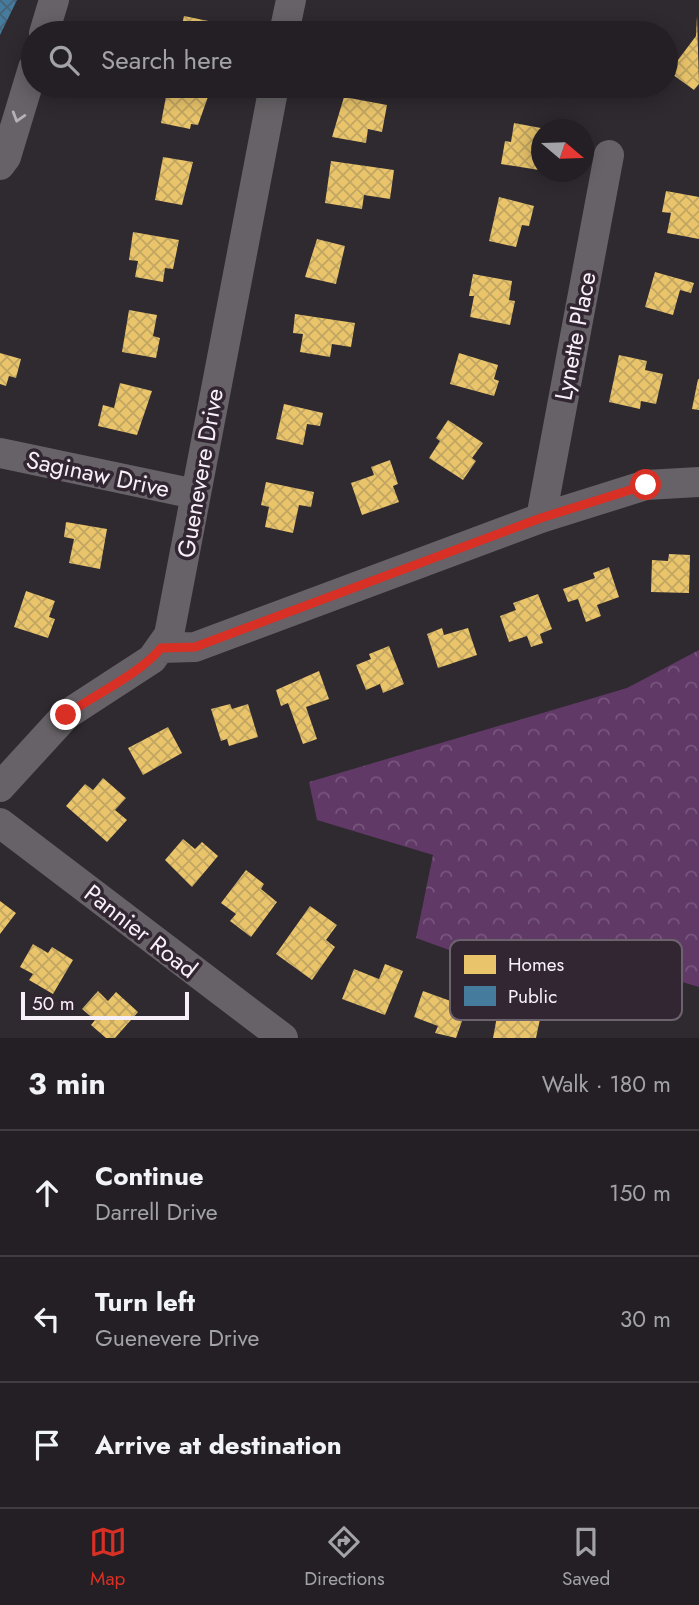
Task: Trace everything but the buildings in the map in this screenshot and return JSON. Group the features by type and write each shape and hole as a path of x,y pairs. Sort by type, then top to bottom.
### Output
{"street":[{"path":"48,21 54,0"},
{"path":"287,21 291,0"},
{"path":"0,165 6,157 24,98"},
{"name":"Guenevere Drive","path":"0,787 66,715 93,695 141,667 161,648 173,623 195,494 272,98"},
{"name":"Lynette Place","path":"541,518 609,155"},
{"name":"Saginaw Drive","path":"0,453 195,494"},
{"path":"161,648 195,647 541,518 646,485 699,482"},
{"name":"Pannier Road","path":"0,823 283,1038"}],"green space":[{"path":"699,650 699,987 682,982 682,940 450,940 450,950 416,938 433,855 317,820 309,782 627,688"}],"route":[{"path":"66,715 93,695 141,667 161,648 195,647 541,518 646,485"}]}
